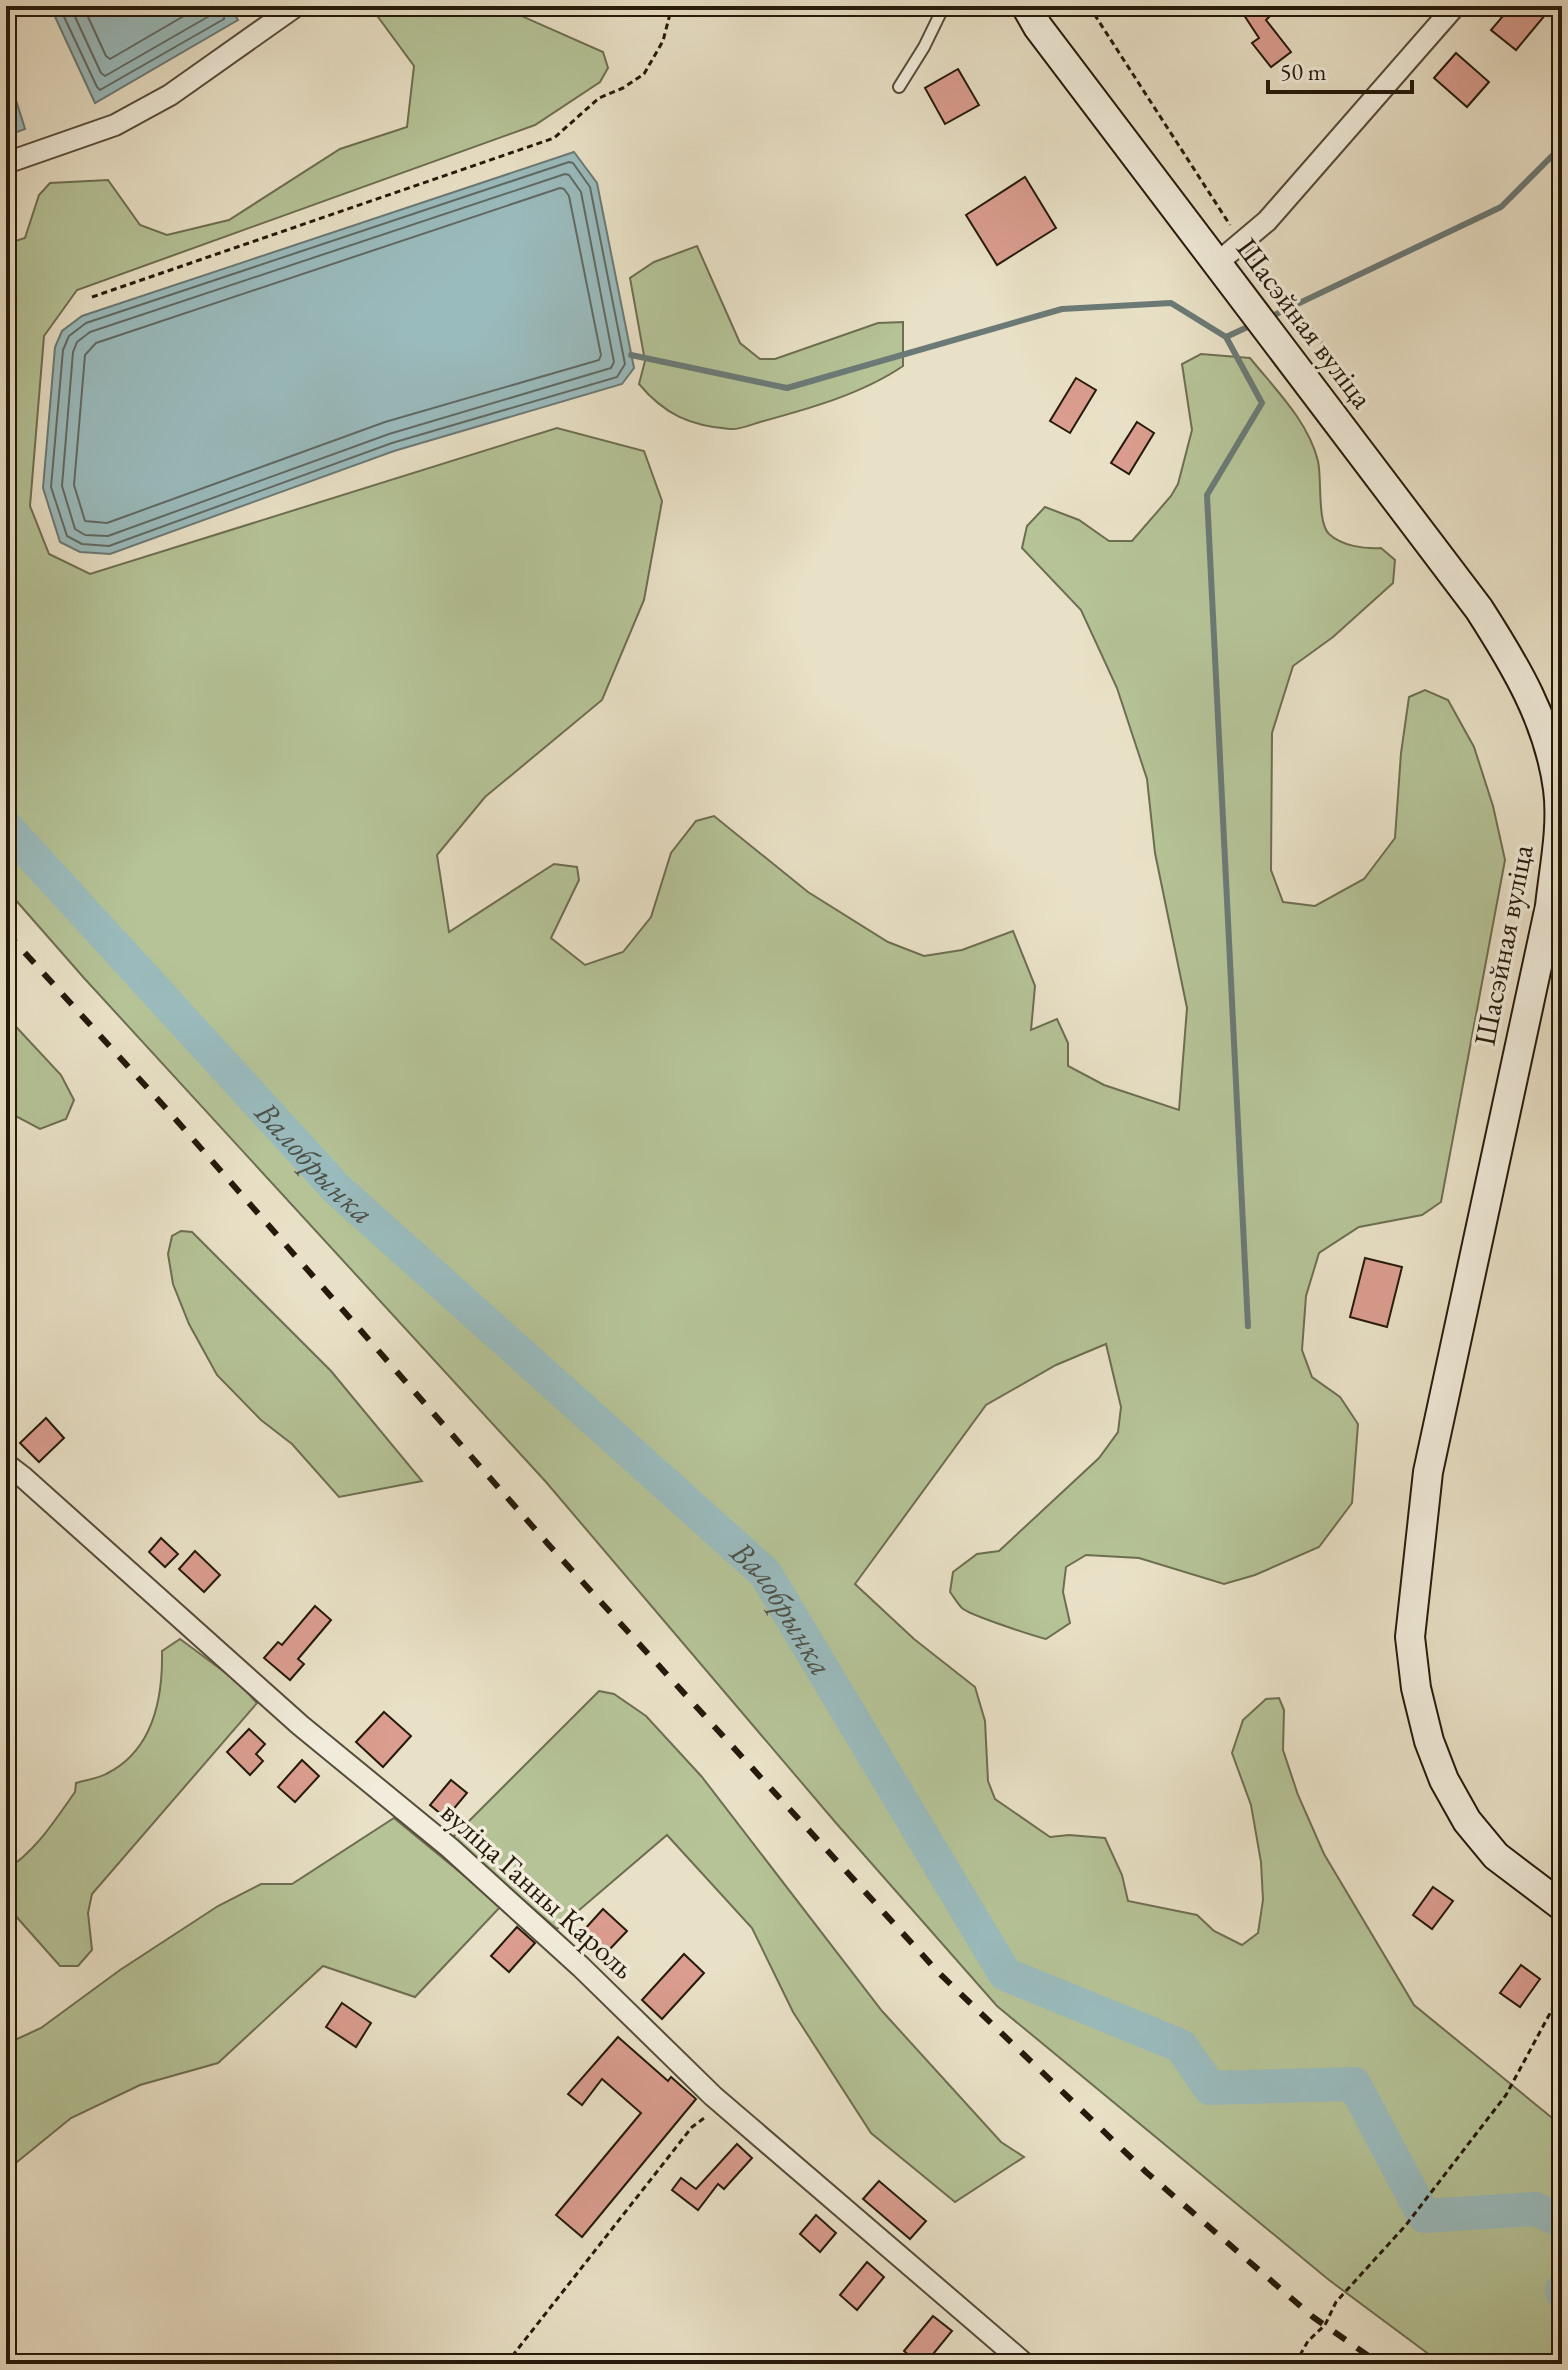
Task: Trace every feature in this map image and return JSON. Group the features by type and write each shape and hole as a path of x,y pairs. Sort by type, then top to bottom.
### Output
{"main road":[{"name":"Шасэйная вуліца","path":"1026,6 1038,27 1479,609 1503,645 1539,713 1557,760 1559,832 1550,906 1428,1472 1410,1637 1416,1688 1429,1741 1444,1780 1467,1821 1496,1856 1562,1906"}],"street":[{"path":"6,163 129,118 170,95 296,6"},
{"path":"1219,267 1267,221 1455,6"},
{"name":"вуліца Ганны Кароль","path":"6,1464 300,1725 450,1848 581,1967 723,2104 1025,2364"}],"lane":[{"path":"899,87 924,47 944,6"}],"path":[{"path":"92,297 554,138 599,98 623,88 644,74 663,41 672,6"},
{"path":"1089,6 1242,244 1327,349 1299,371"},
{"path":"1295,2364 1308,2341 1325,2325 1336,2302 1406,2225 1506,2095 1562,1991"},
{"path":"506,2364 692,2127 723,2104"}],"green space":[{"path":"370,6 499,6 603,52 608,68 600,82 535,125 77,290 44,336 30,506 49,554 90,574 557,428 644,451 662,501 644,600 602,700 485,797 437,855 449,932 554,864 577,867 579,880 551,938 585,965 623,952 651,917 671,853 696,821 714,816 808,892 888,942 924,956 962,950 1013,931 1035,986 1031,1030 1057,1019 1068,1043 1068,1066 1104,1085 1179,1110 1187,1008 1155,853 1147,779 1117,688 1081,610 1022,548 1027,526 1045,507 1079,520 1109,541 1132,541 1178,484 1192,430 1182,364 1201,354 1250,358 1307,432 1318,461 1323,520 1329,534 1354,546 1381,548 1395,560 1393,583 1333,637 1293,666 1272,733 1271,870 1283,902 1315,906 1364,879 1395,838 1401,753 1409,697 1425,690 1448,700 1474,747 1493,806 1505,860 1441,1202 1422,1215 1359,1227 1319,1253 1306,1296 1302,1350 1312,1377 1340,1397 1358,1424 1352,1503 1319,1547 1255,1575 1224,1584 1139,1558 1086,1555 1066,1567 1063,1592 1070,1623 1046,1639 962,1608 950,1592 953,1572 977,1554 999,1551 1099,1458 1118,1432 1121,1407 1106,1344 1056,1365 986,1405 855,1584 914,1639 975,1687 985,1721 988,1781 995,1799 1050,1837 1105,1838 1122,1875 1128,1901 1197,1915 1214,1931 1242,1945 1258,1933 1263,1900 1261,1862 1251,1805 1232,1753 1243,1720 1266,1699 1279,1698 1284,1710 1283,1750 1298,1795 1324,1854 1414,2005 1562,2126 1562,2364 1442,2364 1329,2280 997,2006 836,1823 546,1482 6,889 6,244 25,238 39,195 50,183 108,180 140,225 167,235 229,220 340,149 407,127 414,66"},
{"path":"697,246 740,343 760,359 775,359 878,323 903,322 903,366 870,385 834,400 737,429 702,425 668,411 639,384 645,361 630,278 654,262"},
{"path":"6,1016 61,1075 74,1100 66,1119 40,1129 6,1111"},
{"path":"181,1231 192,1232 331,1371 422,1481 339,1497 292,1444 261,1420 217,1375 189,1324 173,1284 168,1254 172,1236"},
{"path":"180,1639 238,1682 257,1703 92,1894 88,1913 92,1950 78,1966 60,1966 6,1905 6,1870 27,1854 44,1834 75,1792 76,1783 106,1774 135,1752 145,1737 157,1705 162,1651"},
{"path":"599,1691 614,1694 646,1716 702,1777 882,2011 1001,2142 1024,2157 955,2202 871,2133 793,2012 752,1928 667,1835 557,1929 451,1839"},
{"path":"394,1818 501,1906 415,1997 323,1966 218,2063 140,2085 71,2118 6,2171 6,2044 41,2028 120,1970 218,1906 261,1884 292,1884"}],"water":[{"path":"50,6 229,6 238,20 95,103"},
{"path":"6,68 25,129 6,136"},
{"path":"574,152 597,183 634,368 622,384 394,451 110,554 80,552 60,542 43,488 55,347 62,331 82,316"}],"building":[{"path":"1238,6 1280,6 1266,20 1291,52 1271,67 1252,43 1259,38"},
{"path":"1490,6 1536,6 1546,14 1516,50 1491,30 1503,16"},
{"path":"1456,53 1489,82 1467,107 1434,78"},
{"path":"958,69 979,105 945,124 925,88"},
{"path":"1025,177 1056,228 997,265 966,215"},
{"path":"1076,378 1096,390 1070,433 1050,421"},
{"path":"1137,422 1154,433 1129,474 1111,463"},
{"path":"1365,1258 1402,1267 1387,1327 1350,1317"},
{"path":"46,1418 64,1438 39,1462 20,1443"},
{"path":"161,1538 178,1554 165,1567 149,1552"},
{"path":"195,1551 220,1575 204,1592 179,1569"},
{"path":"315,1606 331,1620 298,1659 304,1664 290,1680 264,1658 278,1642 282,1645"},
{"path":"384,1712 411,1736 383,1767 356,1742"},
{"path":"249,1729 265,1744 256,1754 263,1761 250,1775 227,1752"},
{"path":"302,1760 319,1776 295,1802 278,1787"},
{"path":"451,1780 467,1793 446,1818 430,1805"},
{"path":"1433,1887 1453,1901 1432,1929 1413,1915"},
{"path":"603,1909 627,1931 607,1952 584,1930"},
{"path":"517,1927 535,1943 509,1972 491,1956"},
{"path":"684,1954 704,1973 662,2019 642,2000"},
{"path":"1521,1965 1540,1979 1520,2007 1500,1993"},
{"path":"342,2003 371,2023 356,2047 326,2027"},
{"path":"618,2037 668,2081 671,2077 696,2099 582,2237 556,2215 641,2113 602,2079 582,2105 568,2094"},
{"path":"737,2144 752,2158 724,2189 718,2184 698,2210 672,2190 681,2178 696,2189"},
{"path":"879,2181 926,2221 910,2239 863,2199"},
{"path":"816,2215 836,2233 820,2252 800,2234"},
{"path":"867,2262 884,2277 857,2310 840,2295"},
{"path":"933,2316 952,2331 925,2364 919,2364 904,2351"}],"waterway":[{"path":"1268,318 1501,207 1562,146"},
{"path":"631,355 787,388 1062,309 1171,303 1226,337 1254,324"},
{"path":"1226,337 1262,403 1207,495 1248,1326"},
{"name":"Валобрынка","path":"6,827 337,1189 765,1573 1005,1974 1181,2046 1210,2088 1354,2084 1424,2216 1535,2209 1562,2221"}],"railway":[{"path":"6,932 163,1105 548,1544 939,1973 1146,2172 1313,2317 1380,2364"}]}
